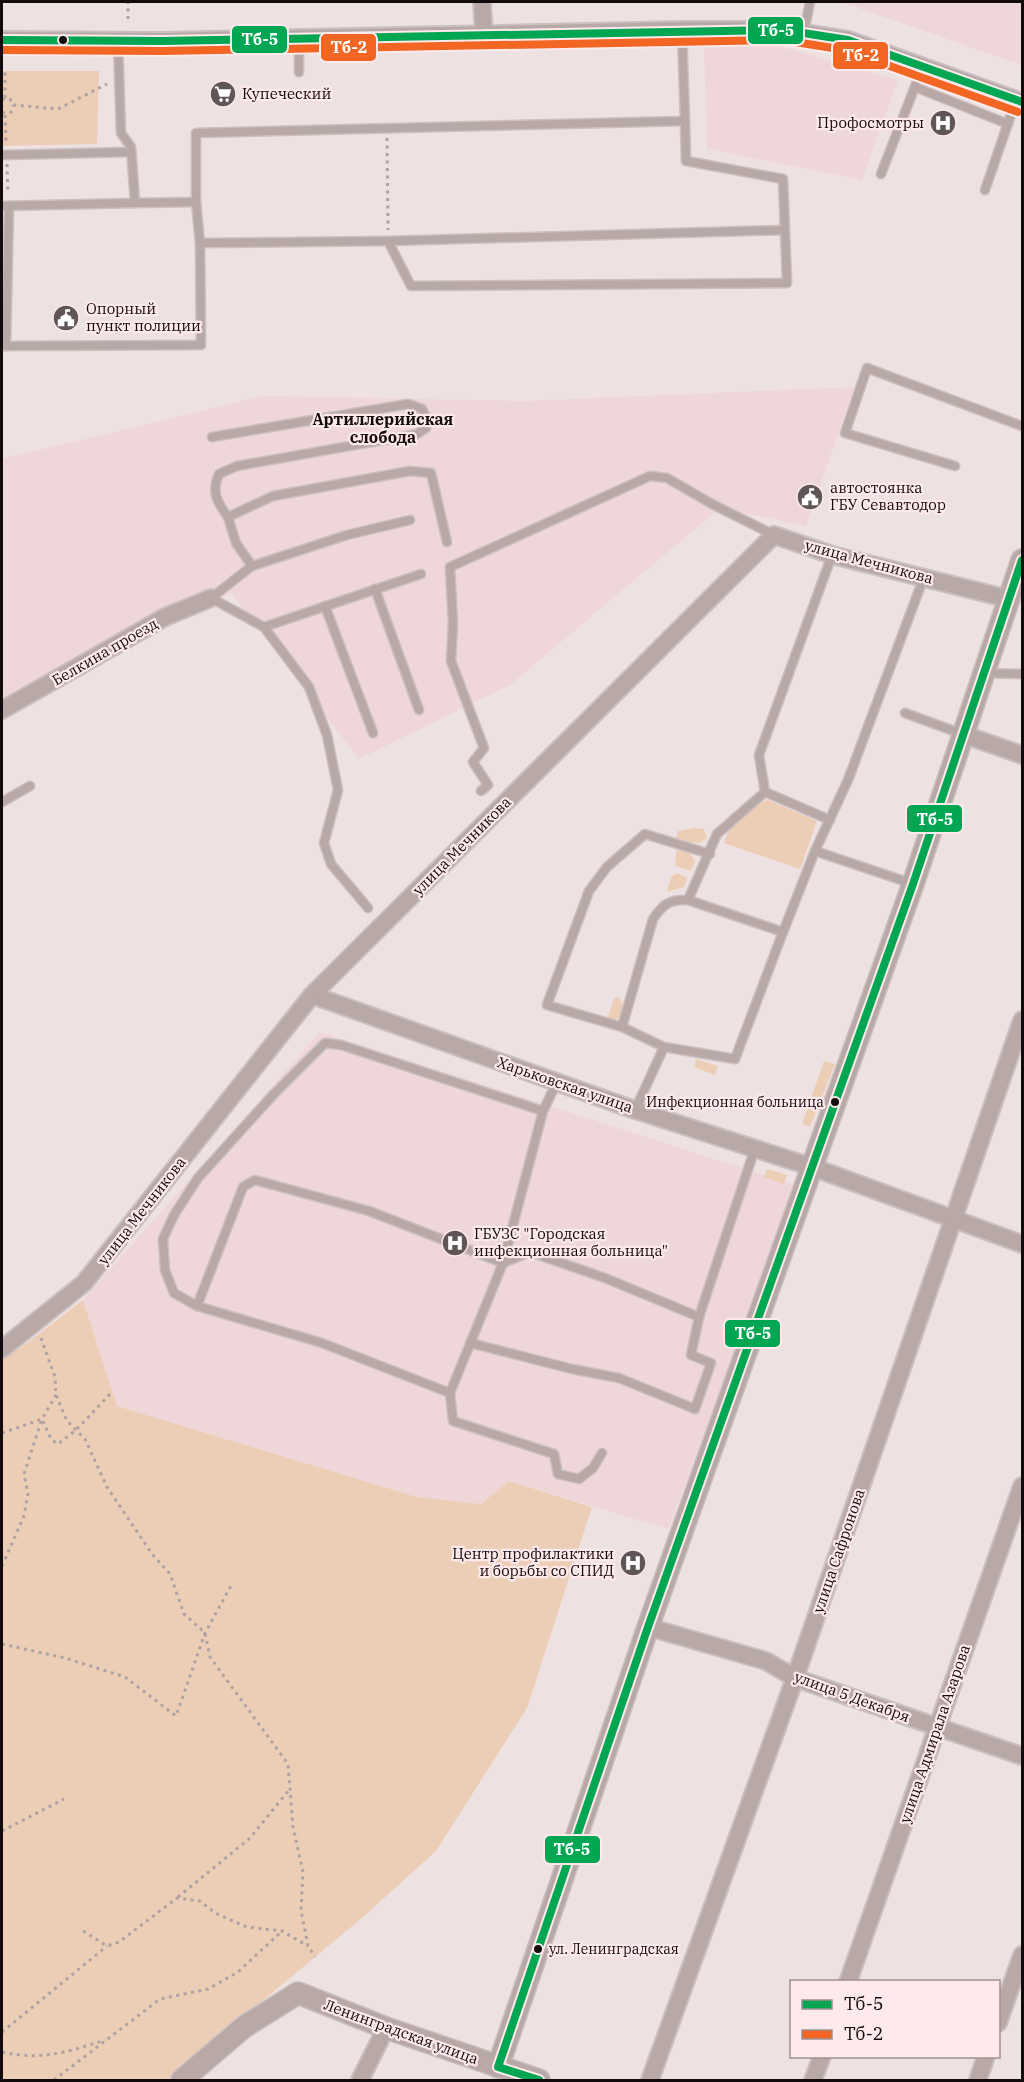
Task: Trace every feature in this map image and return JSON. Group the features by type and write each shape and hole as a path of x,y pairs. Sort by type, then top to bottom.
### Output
{"street":[{"path":"482,2 484,35"},
{"path":"2,40 118,42 682,30 804,32 848,40 1021,100"},
{"name":"улица Мечникова","path":"2,1349 84,1283 312,996 774,535 832,555 1008,599"},
{"path":"495,2074 648,1627 913,884 962,734 1023,560"},
{"name":"Белкина проезд","path":"2,710 165,617 211,598"},
{"path":"962,734 1023,755"},
{"name":"Харьковская улица","path":"312,996 635,1110 812,1167 1023,1244"},
{"name":"улица Сафронова","path":"650,2080 795,1678 1023,1020"},
{"name":"улица Адмирала Азарова","path":"849,1980 1023,1486"},
{"name":"улица 5 Декабря","path":"648,1627 766,1661 795,1678 1023,1756"},
{"path":"1000,2020 1023,1955"},
{"name":"Ленинградская улица","path":"182,2080 244,2027 298,1993 495,2074 539,2080"},
{"path":"360,2080 386,2028"},
{"path":"813,2080 821,2058"},
{"path":"978,2080 985,2058"}],"lane":[{"path":"804,32 810,2"},
{"path":"388,241 411,286 787,283 783,179 686,161 682,30"},
{"path":"298,39 299,72"},
{"path":"118,42 121,133 131,152 135,203"},
{"path":"881,174 923,66"},
{"path":"915,87 1008,124"},
{"path":"985,190 1008,124 1021,100"},
{"path":"196,202 5,206 4,346 201,345 196,133 685,121"},
{"path":"2,155 131,152"},
{"path":"200,243 388,241 785,230"},
{"path":"955,466 845,433 867,368 1023,426"},
{"path":"212,437 408,404 422,409 426,417 426,428 417,434 237,466 219,474 214,484 216,500 228,517 236,543 252,566"},
{"path":"228,517 273,496 410,471 431,473 447,542"},
{"path":"481,791 488,785 473,762 484,748 451,661 453,622 450,567 650,476 667,478 774,535"},
{"path":"368,908 331,864 324,843 338,790 327,735 309,687 264,627 211,598 252,566 347,535 410,520"},
{"path":"765,792 759,755 832,555"},
{"path":"264,627 421,574"},
{"path":"710,854 645,834 607,867 589,891 547,1005 622,1027 664,1047 735,1059 815,850 852,771 924,577"},
{"path":"375,589 419,710"},
{"path":"325,606 373,733"},
{"path":"983,673 1023,674"},
{"path":"905,713 962,734"},
{"path":"2,802 30,786"},
{"path":"765,792 830,820"},
{"path":"688,900 717,834 765,792"},
{"path":"815,850 913,884"},
{"path":"622,1027 653,919 662,905 676,900 688,900 783,932"},
{"path":"450,1393 322,1342 197,1306 174,1293 165,1270 163,1239 174,1215 198,1178 273,1095 325,1043 341,1045 543,1112"},
{"path":"635,1110 664,1047"},
{"path":"557,1082 543,1112 503,1263 450,1393 453,1421 554,1454 558,1474 579,1479 593,1468 602,1453"},
{"path":"470,1343 619,1378 695,1409 711,1363 691,1355 699,1317 755,1148"},
{"path":"197,1306 243,1187 255,1180 369,1211 503,1263 530,1252 604,1278 699,1317"}],"path":[{"path":"128,2 128,19"},
{"path":"2,113 11,112 13,105 10,99 3,99 5,69"},
{"path":"13,105 58,109 120,78"},
{"path":"387,128 388,241"},
{"path":"36,1323 55,1377 56,1395 68,1421 85,1439 107,1487 152,1554 170,1574 184,1614 204,1633 210,1657 288,1764 293,1827 303,1872 301,1910 308,1946 315,1957"},
{"path":"42,1419 51,1439 58,1444 76,1430 113,1391"},
{"path":"2,1566 24,1516 28,1494 24,1474 42,1419 56,1395"},
{"path":"2,1433 42,1419"},
{"path":"2,1644 64,1658 124,1677 176,1716 204,1633 232,1584"},
{"path":"2,2032 107,1946 119,1942 250,1838 291,1788"},
{"path":"2,1831 64,1799"},
{"path":"177,1898 200,1901 215,1913 248,1927 282,1931 308,1946"},
{"path":"83,1931 107,1946"},
{"path":"54,2080 160,2000 208,1989 238,1972 282,1931"},
{"path":"2,2052 24,2057 50,2056 108,2039"}],"shaded area":[{"path":"841,2 1022,2 1022,65"},
{"path":"704,46 779,46 898,80 862,180 707,149"},
{"path":"2,71 99,71 97,144 2,146"},
{"path":"854,387 806,526 720,508 510,685 359,759 231,593 2,717 2,459 263,396 527,401"},
{"path":"768,800 817,821 800,869 724,843 726,836 741,817 754,806"},
{"path":"704,829 707,838 700,843 675,840 678,831"},
{"path":"677,845 690,853 695,861 691,871 675,866"},
{"path":"677,873 687,878 684,887 667,892 671,877"},
{"path":"618,997 625,1007 623,1015 612,1022 607,1019 614,999"},
{"name":"ГБУЗС \"Городская инфекционная больница\"","path":"320,1032 798,1186 668,1529 509,1481 481,1504 417,1497 117,1406 83,1300"},
{"path":"696,1059 718,1066 715,1075 694,1067"},
{"path":"824,1061 835,1064 810,1127 802,1124"},
{"path":"767,1169 787,1175 784,1184 764,1177"},
{"path":"83,1300 117,1406 417,1497 481,1504 509,1481 592,1507 527,1708 436,1851 363,1917 168,2080 2,2080 2,1359 23,1346"}],"transit line":[{"name":"Тб-5","path":"2,40 163,41 784,30 848,40 1022,102"},
{"name":"Тб-2","path":"2,50 163,51 783,40 845,50 1018,112"},
{"name":"Тб-5","path":"539,2080 498,2067 648,1627 913,884 1022,560"}],"place":[{"name":"Купеческий","path":"223,94"},
{"name":"Профосмотры","path":"943,123"},
{"name":"Опорный пункт полиции","path":"66,318"},
{"name":"автостоянка ГБУ Севавтодор","path":"810,497"},
{"name":"Инфекционная больница","path":"835,1102"},
{"name":"ГБУЗС \"Городская инфекционная больница\"","path":"455,1243"},
{"name":"Центр профилактики и борьбы со СПИД","path":"633,1563"},
{"name":"ул. Ленинградская","path":"538,1949"}],"district":[{"name":"Артиллерийская слобода","path":"383,428"}]}
